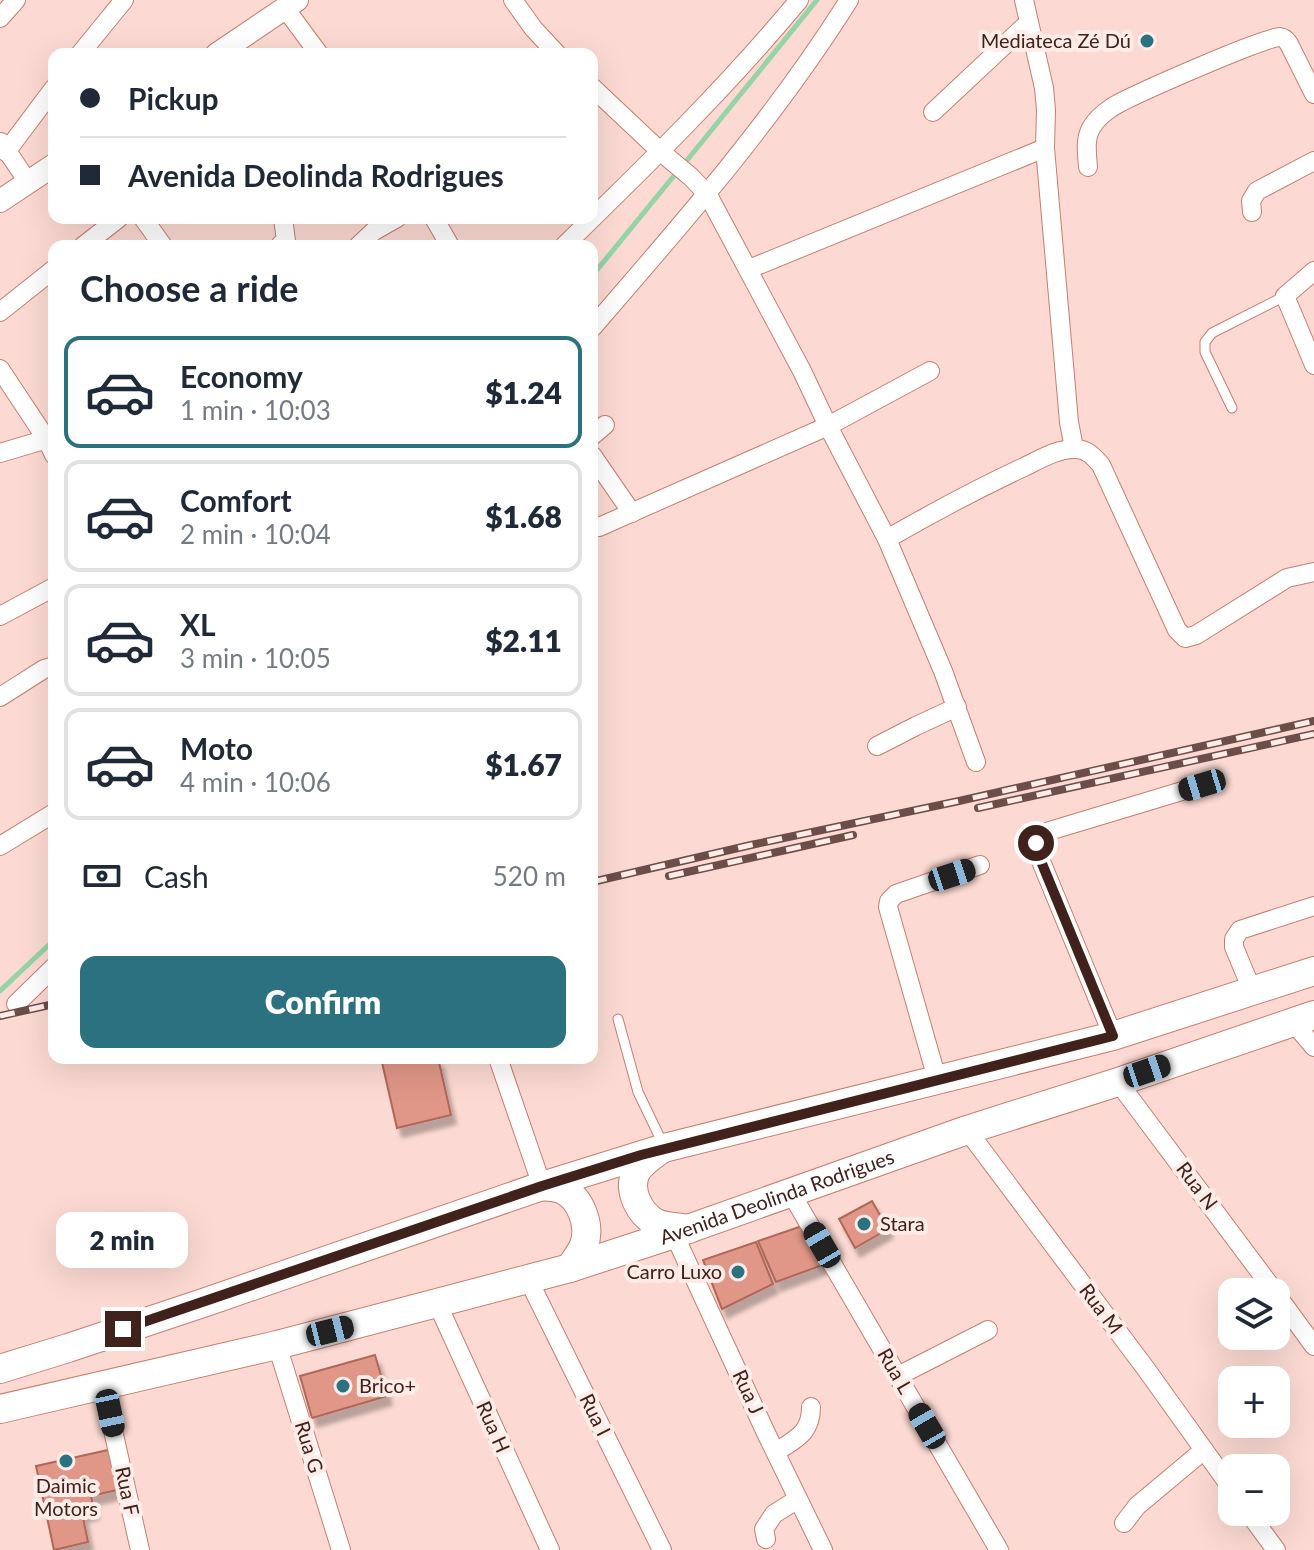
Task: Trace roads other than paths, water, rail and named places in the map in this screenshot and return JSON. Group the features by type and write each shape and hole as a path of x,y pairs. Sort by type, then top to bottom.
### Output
{"highway":[{"path":"0,1369 165,1316 542,1186 664,1148 1113,1036 1314,971"},
{"name":"Avenida Deolinda Rodrigues","path":"0,1409 277,1345 570,1268 967,1130 1303,1018"},
{"path":"664,1148 636,1172 636,1199 643,1213 659,1225 682,1231"},
{"path":"542,1186 562,1189 573,1197 582,1210 585,1242 570,1268"}],"street":[{"path":"0,18 16,0"},
{"path":"85,48 124,0"},
{"path":"513,0 551,48"},
{"path":"598,216 666,156 799,0"},
{"path":"598,321 708,195 808,62 849,0"},
{"path":"1024,0 1044,88 1045,148 1069,422 1074,448"},
{"path":"226,48 291,4 316,48"},
{"path":"933,112 1028,23"},
{"path":"1088,167 1087,140 1092,126 1111,108 1239,50 1278,36 1285,38 1289,44 1314,94"},
{"path":"598,93 708,195 887,539 957,707 976,762"},
{"path":"28,182 2,143 48,94"},
{"path":"749,269 1045,148"},
{"path":"1252,212 1251,201 1257,191 1314,161"},
{"path":"0,201 48,169"},
{"path":"91,240 111,224"},
{"path":"364,240 386,224"},
{"path":"571,240 589,224"},
{"path":"1314,271 1285,296 1314,365"},
{"path":"0,312 48,274"},
{"path":"0,369 48,438"},
{"path":"599,527 828,426 930,371"},
{"path":"0,453 48,445"},
{"path":"887,539 977,489 1040,459 1074,448 1094,456 1101,465 1177,630 1185,638 1196,635 1287,578 1314,572"},
{"path":"598,464 632,513"},
{"path":"0,616 48,590"},
{"path":"0,697 48,668"},
{"path":"877,746 957,707"},
{"path":"1113,1036 1036,843 1046,832 1202,785"},
{"path":"0,846 48,817"},
{"path":"937,1079 888,907 889,901 896,894 980,865"},
{"path":"1252,990 1234,947 1234,939 1240,930 1314,906"},
{"path":"16,1004 48,973"},
{"path":"1303,1018 1314,1047"},
{"path":"500,1064 542,1186"},
{"name":"Rua N","path":"1118,1082 1264,1278"},
{"name":"Rua M","path":"967,1130 1218,1470"},
{"name":"Rua L","path":"791,1193 999,1550"},
{"name":"Rua J","path":"682,1231 776,1452 823,1550"},
{"name":"Rua I","path":"528,1279 662,1550"},
{"name":"Rua H","path":"437,1303 550,1550"},
{"name":"Rua N","path":"1290,1313 1314,1346"},
{"path":"898,1376 988,1330"},
{"name":"Rua G","path":"277,1345 341,1550"},
{"name":"Rua F","path":"103,1386 140,1550"},
{"path":"776,1452 804,1433 811,1418 811,1407"},
{"path":"1124,1523 1137,1506 1204,1450"},
{"path":"766,1539 764,1529 774,1514 798,1499"},
{"path":"1258,1526 1276,1550"}],"lane":[{"path":"1232,408 1205,352 1205,342 1212,333 1285,296"},
{"path":"618,1019 638,1092 664,1148"}],"waterway":[{"path":"684,164 817,0"},
{"path":"598,269 677,172"},
{"path":"0,991 48,946"}],"railway":[{"path":"598,881 1314,721"},
{"path":"978,808 1314,734"},
{"path":"669,876 853,835"},
{"path":"0,1016 48,1005"}],"place":[{"name":"Mediateca Zé Dú","path":"1147,41"},
{"name":"Stara","path":"864,1224"},
{"name":"Carro Luxo","path":"738,1272"},
{"name":"Brico+","path":"343,1386"},
{"name":"Daimic Motors","path":"66,1461"}]}
